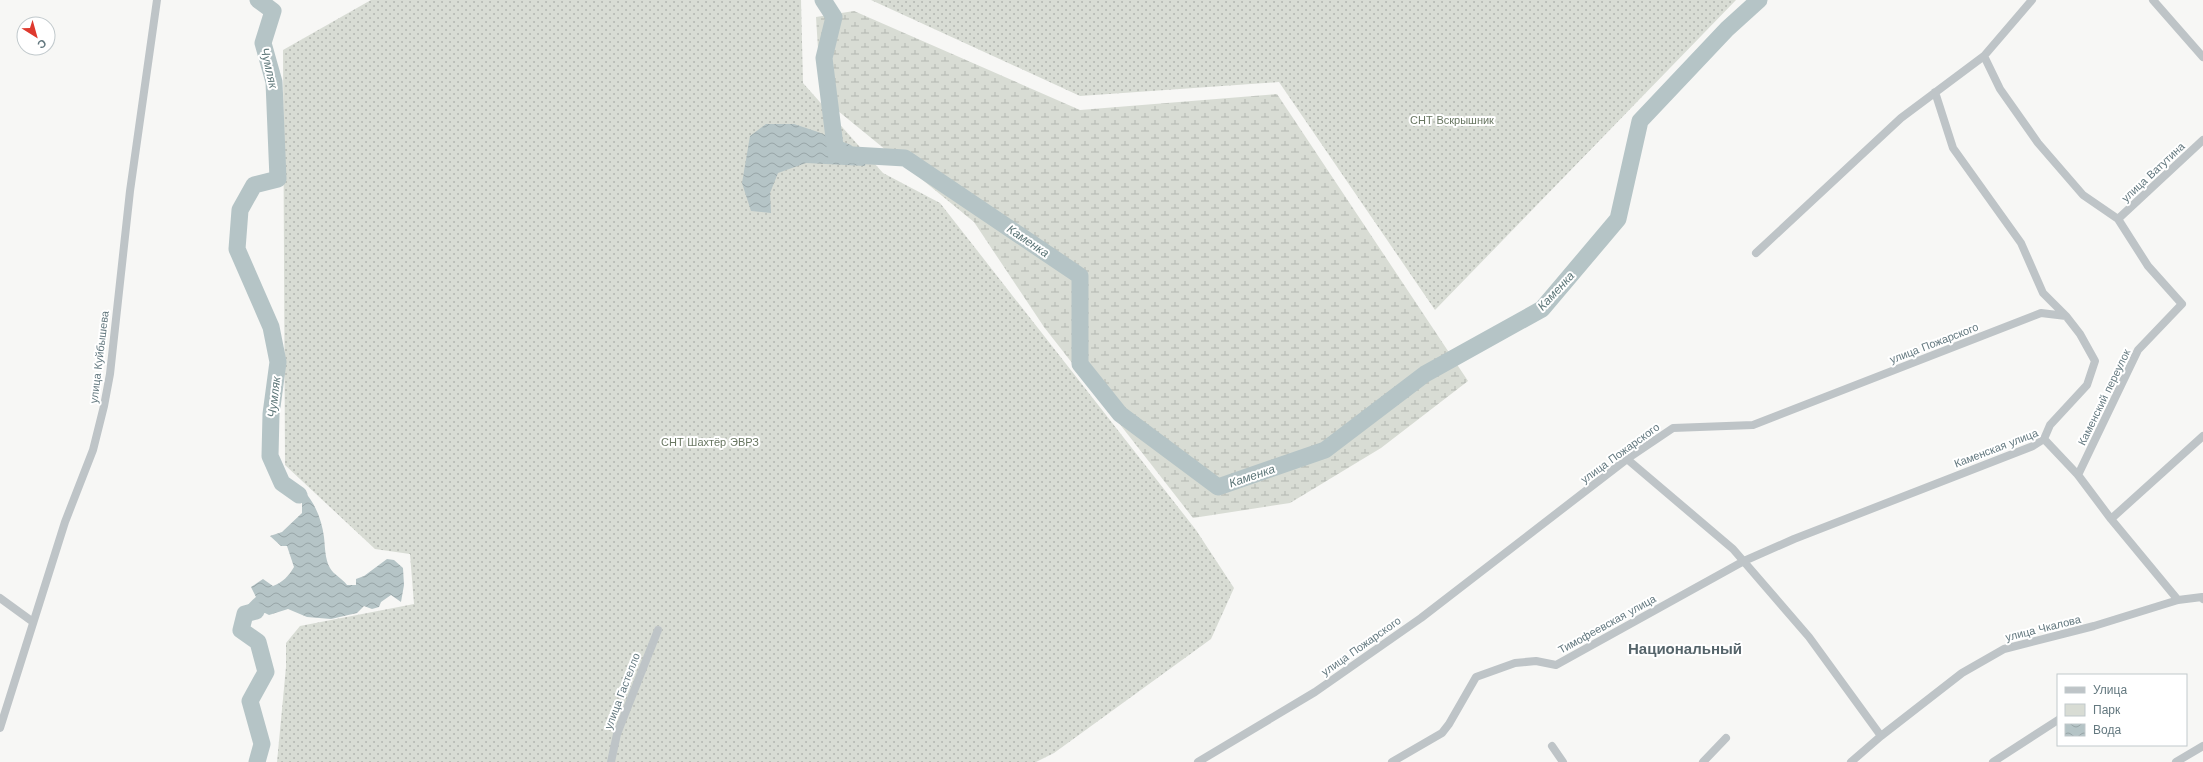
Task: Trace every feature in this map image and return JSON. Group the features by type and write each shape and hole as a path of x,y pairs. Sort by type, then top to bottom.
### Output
{"street":[{"name":"улица Куйбышева","path":"0,728 64,522 93,450 104,406 110,374 130,191 157,0"},
{"path":"1756,253 1901,118 1984,56 2032,0"},
{"path":"2153,0 2203,57"},
{"name":"Каменский переулок","path":"1984,56 2000,89 2038,143 2083,195 2118,219 2148,266 2182,304 2138,350 2078,475"},
{"path":"1935,92 1953,148 2020,243 2043,292 2066,316 2080,334 2095,361 2087,385 2050,425 2044,439"},
{"name":"улица Ватутина","path":"2118,219 2203,140"},
{"name":"улица Пожарского","path":"1198,762 1315,692 1421,618 1627,459 1673,428 1753,425 2041,313 2066,316"},
{"path":"2111,519 2203,436"},
{"name":"Каменская улица","path":"1744,561 1794,538 2033,446 2044,439 2078,475 2111,519 2178,600"},
{"path":"1627,459 1734,549 1809,637 1880,736"},
{"name":"Тимофеевская улица","path":"1392,762 1442,733 1449,724 1476,677 1515,663 1536,661 1556,665 1744,561"},
{"path":"0,598 33,622"},
{"name":"улица Чкалова","path":"1851,762 1880,736 1962,673 2004,649 2094,626 2178,600 2202,598"},
{"name":"улица Гастелло","path":"611,762 617,734 658,630"},
{"path":"1993,762 2057,721"},
{"path":"1702,762 1726,738"},
{"path":"1552,746 1563,762"},
{"path":"2176,762 2203,746"}],"green space":[{"name":"СНТ Шахтёр ЭВРЗ","path":"371,0 801,0 803,83 883,173 940,203 1196,530 1234,588 1211,639 1054,753 1036,762 277,762 286,667 286,643 300,626 414,604 410,554 375,549 285,465 283,50"},
{"name":"СНТ Вскрышник","path":"871,0 1736,0 1435,310 1279,82 1080,96"},
{"path":"854,11 1080,110 1277,94 1468,381 1381,448 1290,503 1193,518 1044,327 974,222 821,97 816,17"}],"water":[{"path":"766,124 794,124 851,145 866,161 865,166 806,163 778,173 770,193 771,213 751,211 742,183 750,136"},
{"path":"285,479 301,488 317,511 324,537 327,561 334,573 347,585 356,585 356,579 364,576 387,559 394,560 403,568 404,585 401,602 391,595 381,602 379,607 372,609 364,606 357,613 331,619 307,617 288,609 269,615 265,613 249,616 246,625 239,624 245,609 256,597 251,587 263,579 273,586 280,583 290,574 294,567 287,546 281,546 270,536 282,532 302,513 302,503 283,493 275,483"}],"waterway":[{"name":"Чумляк","path":"258,0 273,11 263,43 274,82 278,179 254,185 240,210 237,249 271,327 278,362 271,414 270,456 282,483 299,495"},
{"name":"Каменка","path":"823,0 834,17 824,58 836,154 905,158 1080,276 1080,364 1120,414 1218,487 1325,450 1425,374 1542,309 1618,219 1640,121 1727,29 1759,0"},
{"name":"Чумляк","path":"256,611 245,614 241,630 258,642 266,672 250,701 262,744 257,762"}],"district":[{"name":"Национальный","path":"1685,649"}]}
